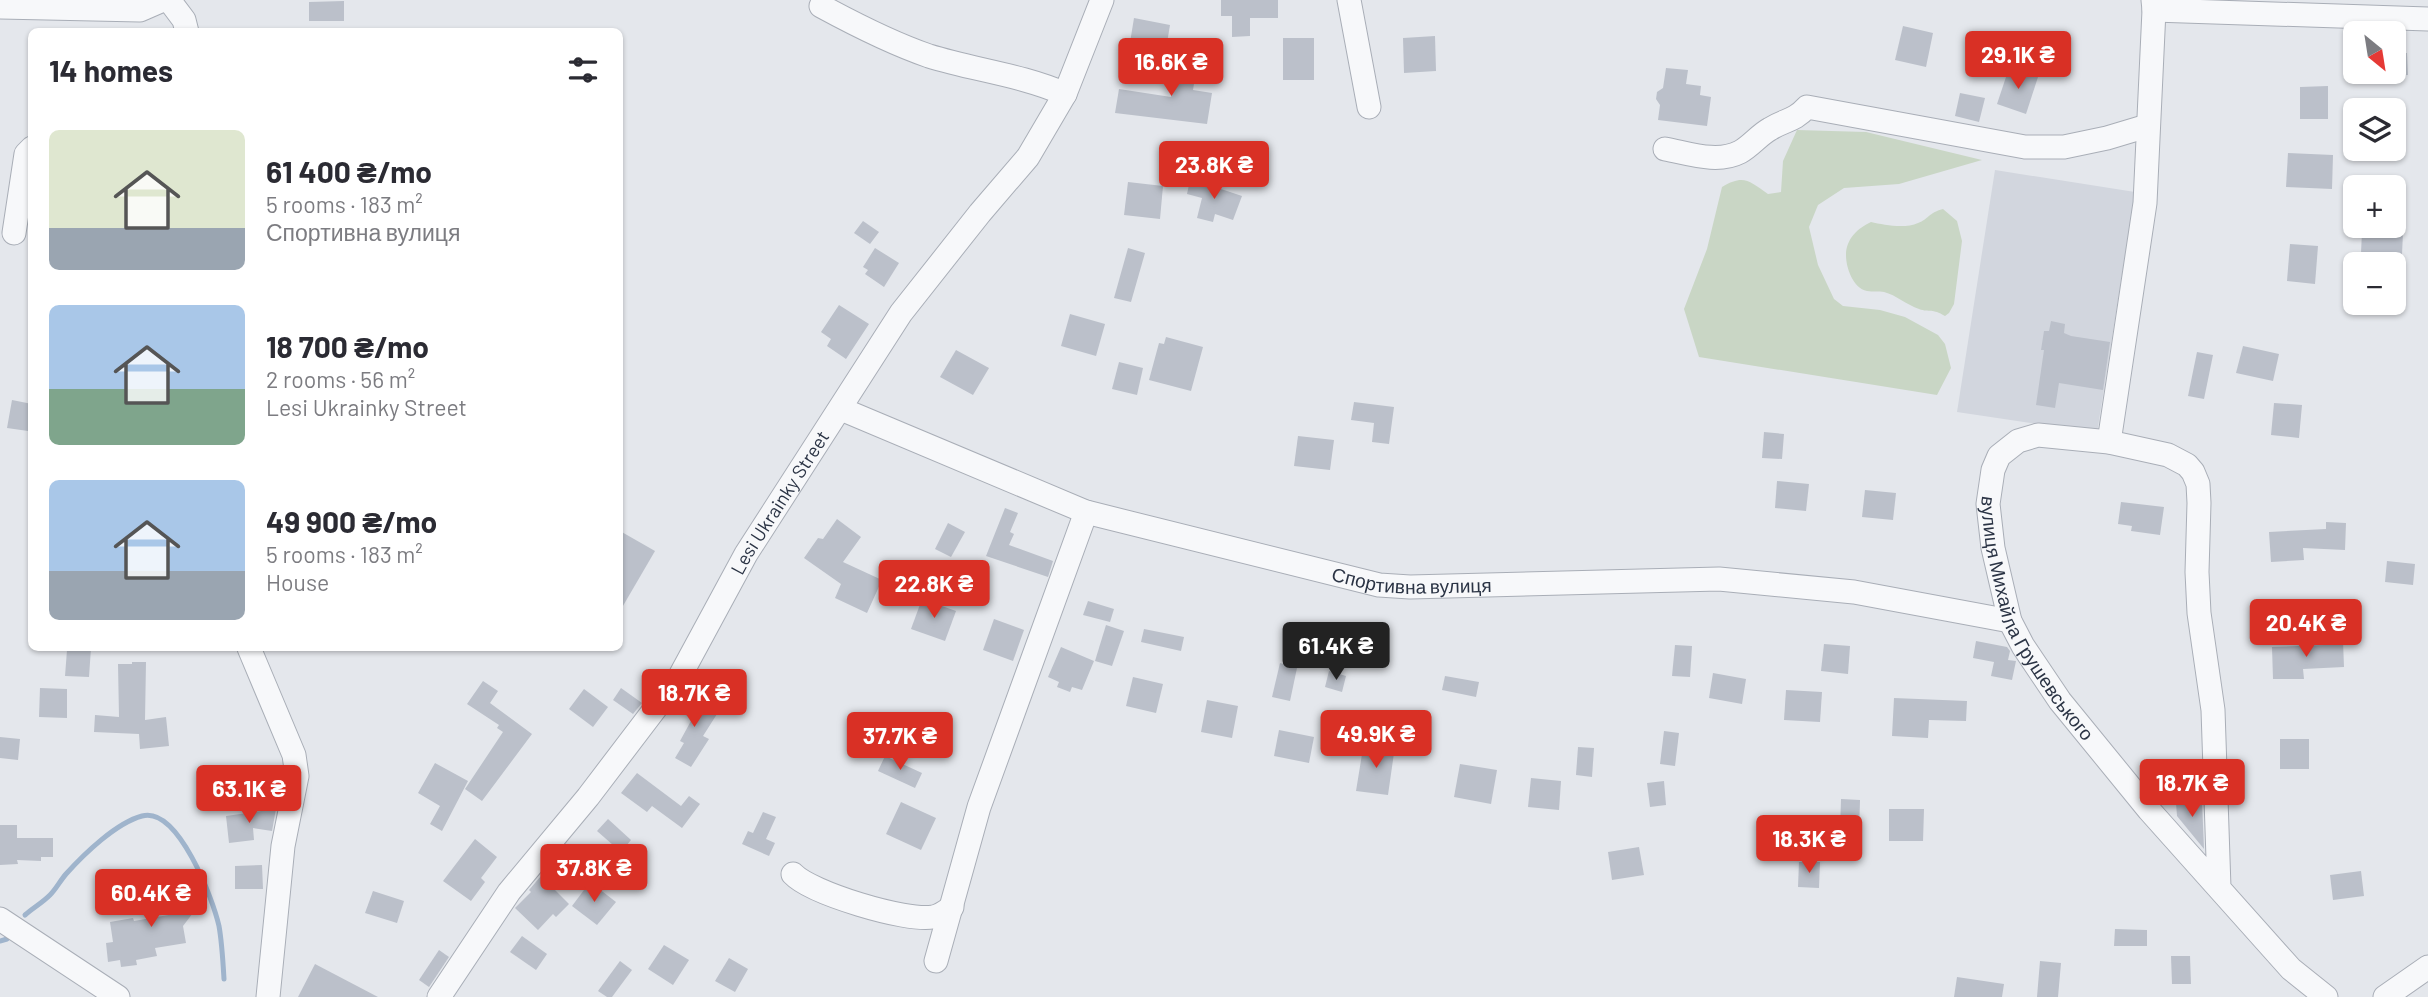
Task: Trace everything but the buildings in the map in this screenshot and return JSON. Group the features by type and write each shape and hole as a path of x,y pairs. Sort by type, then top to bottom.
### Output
{"street":[{"path":"0,7 140,10 163,0"},
{"path":"169,0 184,20 186,28"},
{"name":"Lesi Ukrainky Street","path":"439,997 509,892 588,797 680,676 746,554 901,313 1028,157 1065,94 1102,0"},
{"path":"1349,0 1369,107"},
{"path":"2109,442 2145,203 2153,5 2428,19"},
{"path":"821,6 868,31 929,56 1047,85 1065,94"},
{"path":"1665,149 1712,158 1728,157 1741,152 1767,130 1796,118 1807,107 2025,147 2064,147 2147,126"},
{"path":"14,233 28,152"},
{"name":"Спортивна вулиця","path":"841,408 1086,512 1379,585 1410,587 1719,579 1854,592 2010,621"},
{"name":"вулиця Михайла Грушевського","path":"2219,888 2213,710 2199,613 2198,484 2187,465 2168,455 2109,442 2038,435 2018,441 1999,456 1993,470 1988,505 1993,548 2010,621 2023,646 2060,701 2149,810 2291,969 2326,997"},
{"path":"936,961 979,807 1086,512"},
{"path":"250,651 294,755 297,776 284,846 268,997"},
{"path":"793,874 803,883 880,910 931,918 952,907"},
{"path":"0,919 118,997"},
{"path":"2385,997 2428,967"}],"shaded area":[{"path":"1995,170 2135,192 2097,433 1957,412"}],"green space":[{"path":"1797,130 1866,132 1982,160 1899,184 1844,188 1818,205 1809,227 1818,265 1834,299 1843,306 1880,310 1905,317 1938,335 1945,344 1951,368 1937,395 1699,357 1684,309 1707,249 1722,187 1741,180 1768,194 1781,192 1783,161"},
{"path":"1943,209 1957,221 1962,241 1954,304 1949,313 1945,316 1923,310 1888,293 1862,289 1854,282 1847,266 1846,255 1850,239 1857,231 1871,222 1895,226 1913,225"}],"waterway":[{"path":"25,915 50,895 73,866 111,832 142,816 155,817 168,825 181,839 210,896 219,926 224,979"},
{"path":"0,941 7,939"}]}
